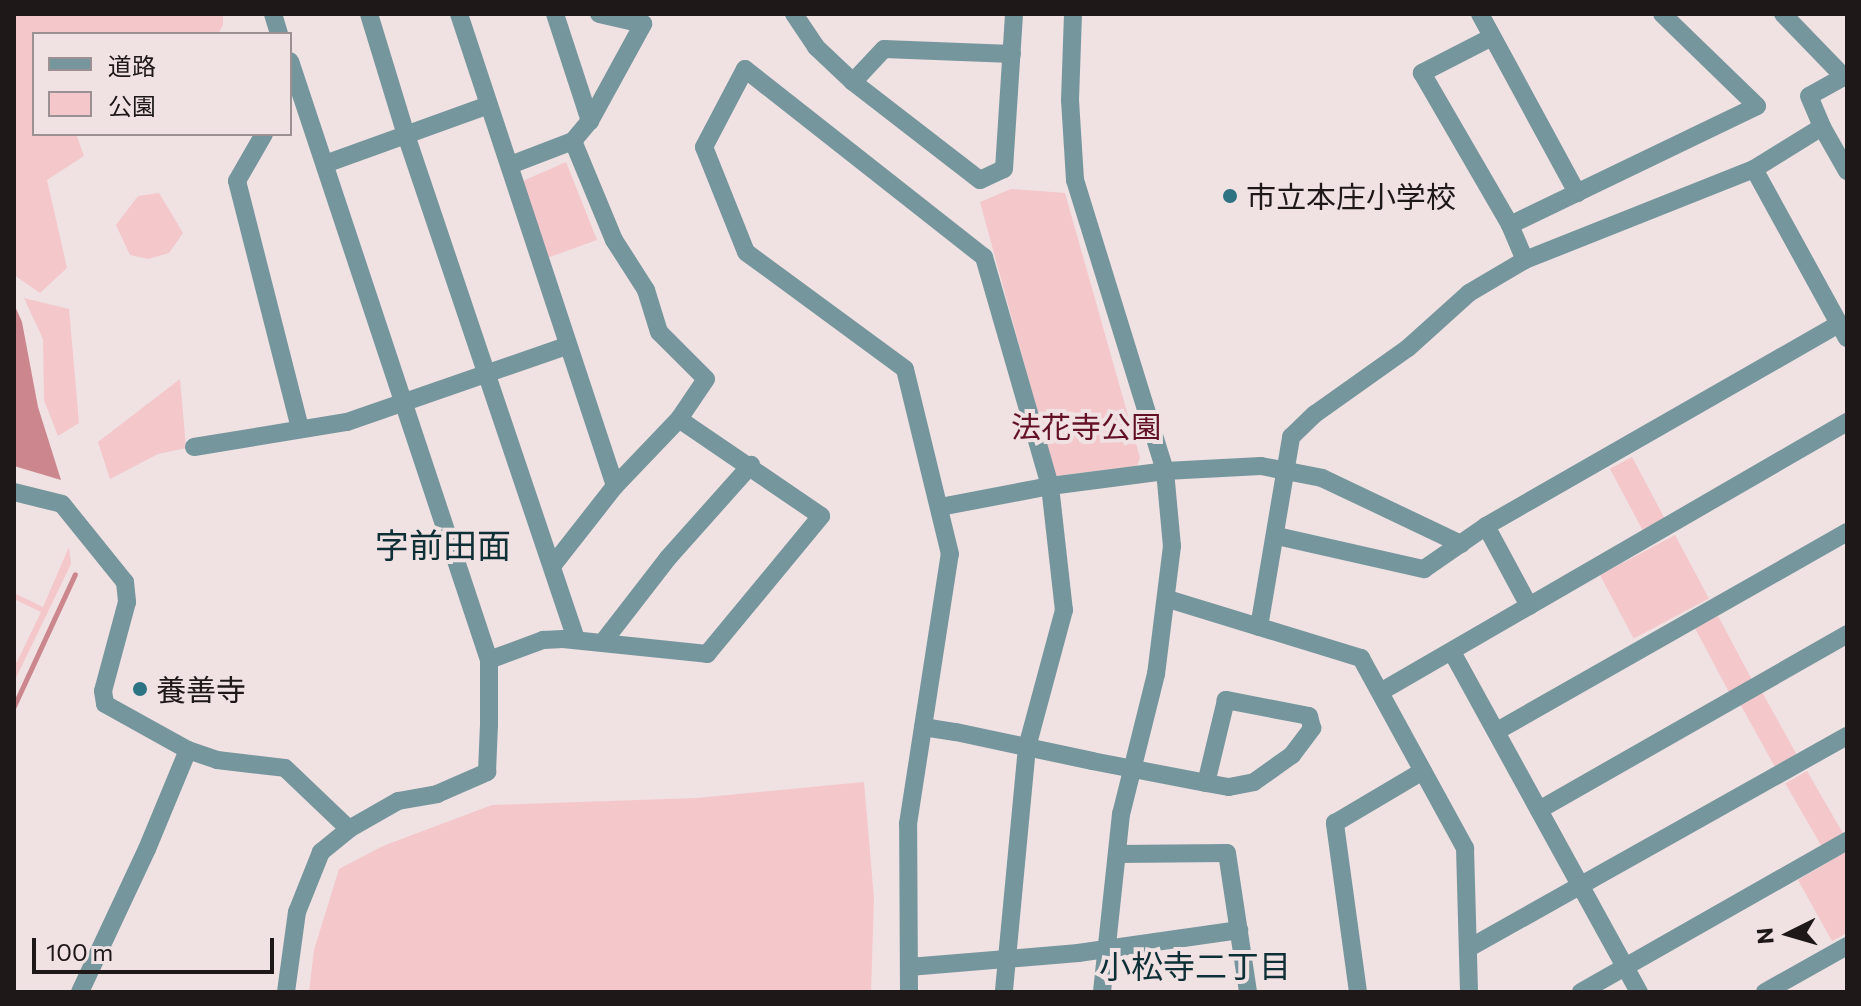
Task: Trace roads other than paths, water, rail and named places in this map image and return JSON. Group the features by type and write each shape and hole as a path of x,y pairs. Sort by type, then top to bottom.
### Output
{"street":[{"path":"369,14 406,135 576,639"},
{"path":"459,14 615,486"},
{"path":"555,14 590,121"},
{"path":"510,165 573,141 590,121 643,24 599,14"},
{"path":"794,14 816,47 853,82 980,180 1004,169 1014,14"},
{"path":"1073,14 1070,100 1075,180 1165,471 1172,546 1168,599 1156,674 1131,768 1117,854 1102,992"},
{"path":"1480,14 1577,193"},
{"path":"1510,225 1757,106 1662,14"},
{"path":"1783,14 1846,76 1809,96 1822,127 1847,171"},
{"path":"1492,37 1422,73 1510,225 1525,260"},
{"path":"853,82 884,49 1012,54"},
{"path":"909,992 908,824 950,554 905,369 746,252 704,147 745,69 984,257 1050,486 1064,610 1027,747 1004,992"},
{"path":"286,992 297,912 311,870 321,852 349,829 398,801 437,794 487,772 489,660 325,164 294,89"},
{"path":"325,164 489,105"},
{"path":"1259,627 1277,536 1291,437 1315,414 1408,348 1469,293 1525,260 1754,169 1822,127"},
{"path":"263,136 237,181 300,429"},
{"path":"553,565 615,486 679,419 706,379 659,332 646,290 614,240 573,141"},
{"path":"1277,536 1424,569 1486,526 1843,331 1754,169"},
{"path":"194,447 347,422 567,346"},
{"path":"489,660 543,640 576,639 707,654 821,516 751,465 679,419"},
{"path":"1382,691 1847,422"},
{"path":"603,642 668,558 751,465"},
{"path":"940,507 1050,486 1165,471 1261,466 1322,478 1461,544"},
{"path":"14,492 62,504 125,582 127,602 103,691 105,704 188,750 217,760 285,768 349,829"},
{"path":"1486,526 1529,606"},
{"path":"1497,731 1847,532"},
{"path":"1168,599 1361,658 1382,691 1465,848 1469,992"},
{"path":"1539,810 1847,634"},
{"path":"1452,652 1639,992"},
{"path":"923,727 1206,783 1229,787 1254,782 1292,755 1312,728 1309,716 1226,700 1206,783"},
{"path":"1469,948 1583,887 1847,736"},
{"path":"80,992 147,849 188,750"},
{"path":"1358,992 1335,823 1423,771"},
{"path":"1581,992 1847,841"},
{"path":"1117,854 1227,853 1248,992"},
{"path":"909,967 1007,960 1239,930"},
{"path":"1765,992 1847,946"}],"waterway":[{"path":"14,706 75,574"}],"place":[{"name":"市立本庄小学校","path":"1230,196"},
{"name":"養善寺","path":"140,689"}],"district":[{"name":"字前田面","path":"443,545"},
{"name":"小松寺二丁目","path":"1195,965"}],"park label":[{"name":"法花寺公園","path":"1086,426"}]}
